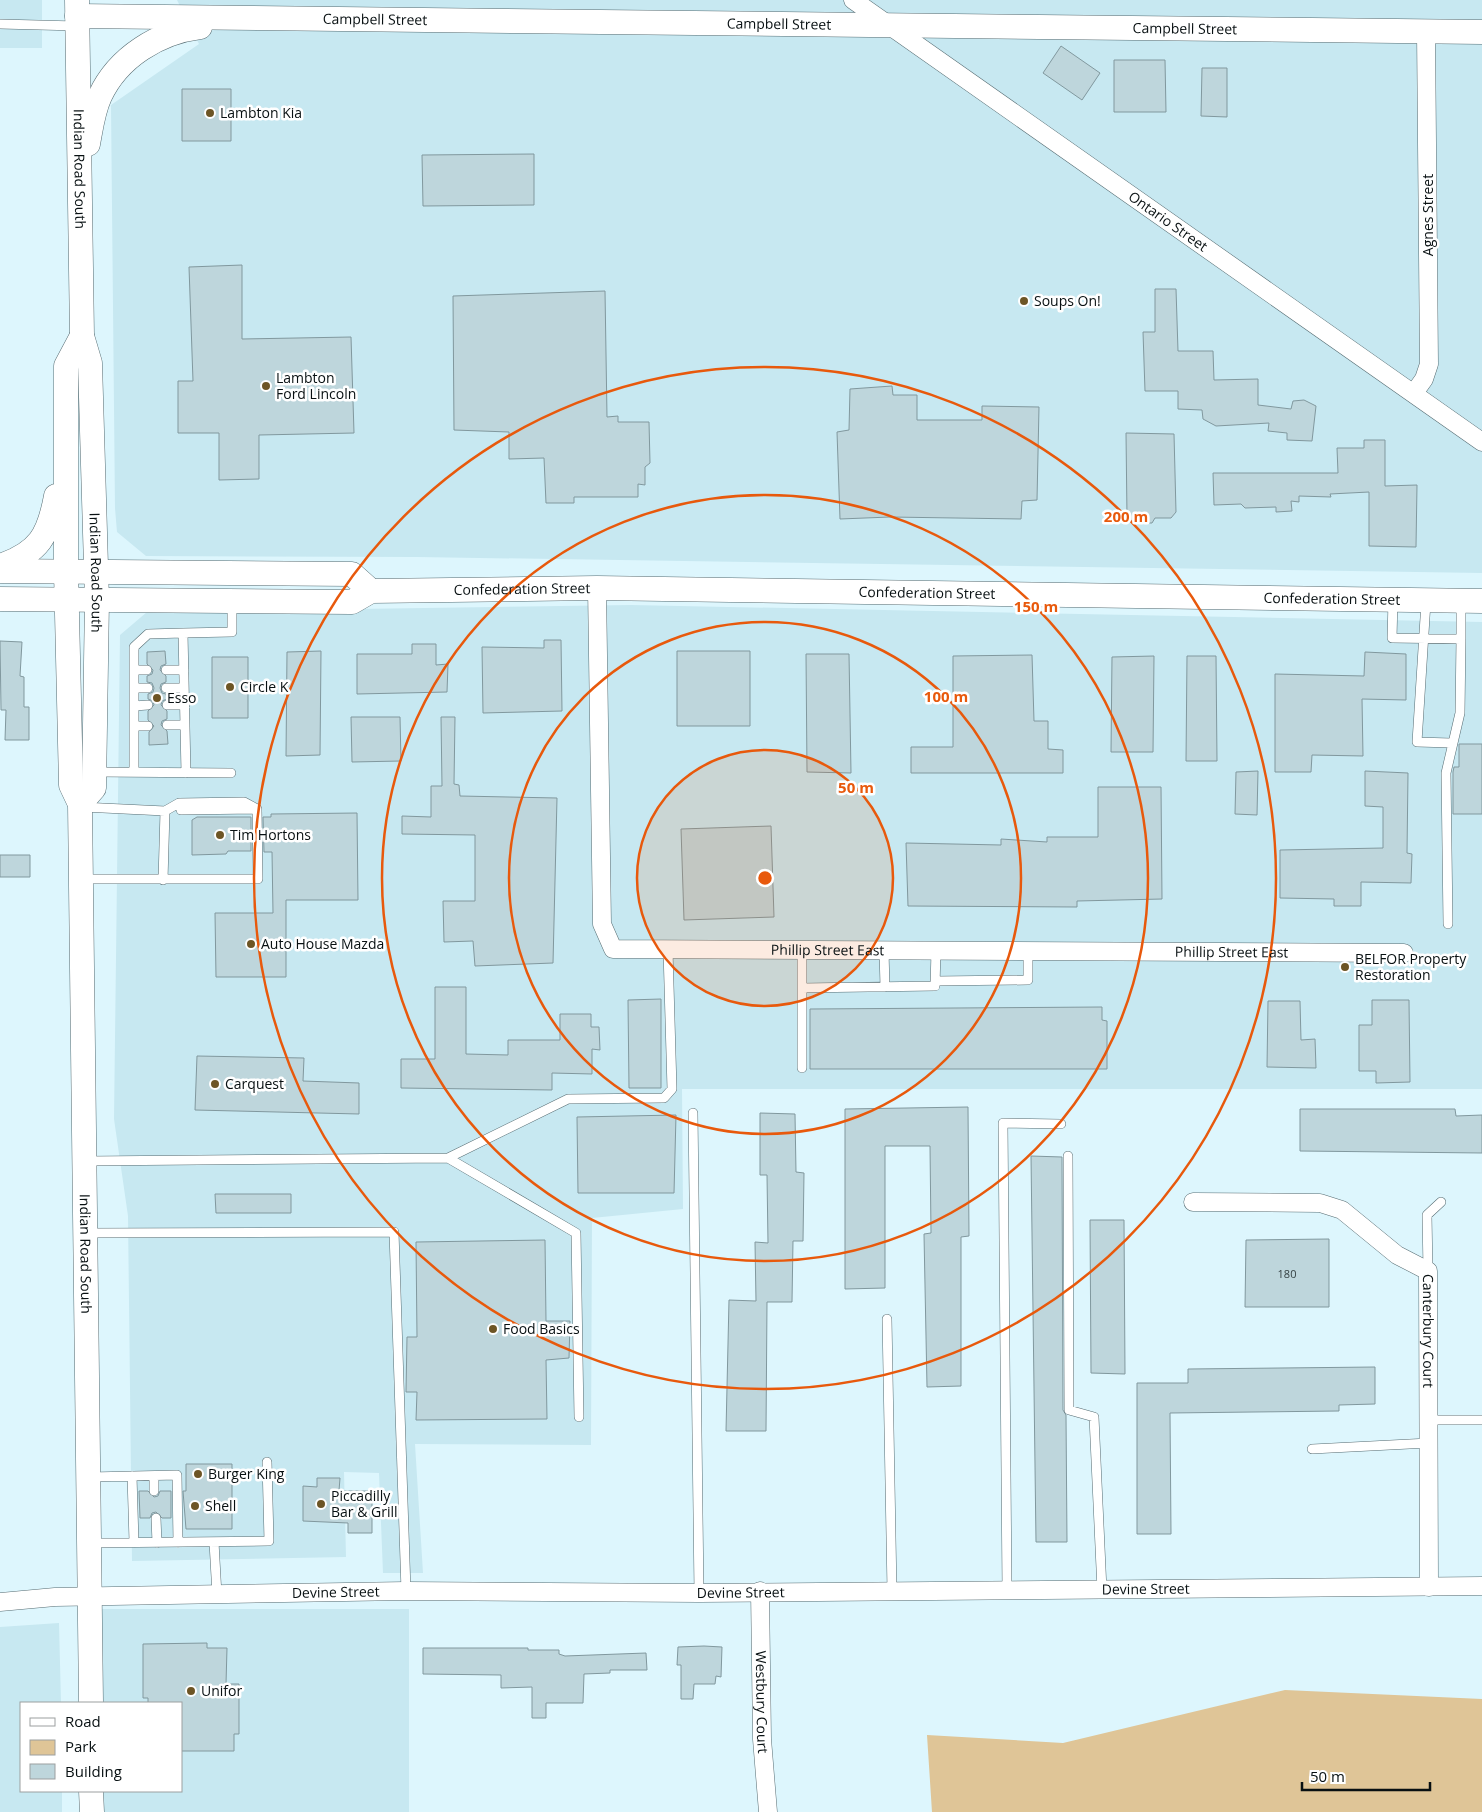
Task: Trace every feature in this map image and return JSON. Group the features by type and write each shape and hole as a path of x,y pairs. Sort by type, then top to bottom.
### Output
{"main road":[{"path":"169,0 188,6 282,19"},
{"name":"Campbell Street","path":"77,14 282,19 887,24 1482,32"},
{"name":"Indian Road South","path":"77,14 82,336 90,363 97,600 94,788 80,806"},
{"path":"79,195 94,113 100,96 112,76 137,52 164,36 180,30 282,19"},
{"name":"Indian Road South","path":"82,336 66,366 66,570 71,785 80,806 91,1702"},
{"path":"0,566 32,550 49,528 57,492 66,415"},
{"path":"0,571 96,570 352,574 371,591"},
{"name":"Confederation Street","path":"0,599 352,602 371,591 597,588 1471,601"},
{"path":"94,741 110,627 118,616 126,610 154,601"},
{"path":"91,1792 92,1812"}],"street":[{"name":"Ontario Street","path":"853,0 1482,442"},
{"name":"Agnes Street","path":"1414,393 1424,379 1429,364 1426,32"},
{"name":"Phillip Street East","path":"597,588 602,924 613,949 1404,953"},
{"name":"Canterbury Court","path":"1193,1202 1320,1203 1342,1210 1397,1254 1428,1271 1429,1587"},
{"name":"Devine Street","path":"0,1602 55,1597 217,1596 406,1591 699,1593 1482,1586"},
{"name":"Westbury Court","path":"760,1591 762,1739 768,1812"}],"lane":[{"path":"0,24 77,14"},
{"path":"1393,599 1392,638 1461,639"},
{"path":"1426,600 1417,742 1451,743"},
{"path":"134,772 134,647 148,634 232,632 232,601"},
{"path":"1448,924 1446,773 1451,743 1460,713 1461,639 1471,601"},
{"path":"183,633 186,773"},
{"path":"134,670 147,670"},
{"path":"166,670 184,670"},
{"path":"134,688 148,688"},
{"path":"166,688 184,688"},
{"path":"134,706 148,705"},
{"path":"167,705 185,705"},
{"path":"167,725 185,725"},
{"path":"134,726 148,726"},
{"path":"94,772 231,773"},
{"path":"80,806 165,811 179,803 181,810 257,809 258,879 81,879"},
{"path":"163,880 165,811"},
{"path":"84,1161 448,1158 568,1100 664,1098 672,1089 668,950"},
{"path":"802,950 802,1068"},
{"path":"884,951 884,987"},
{"path":"802,988 935,986 936,951"},
{"path":"936,981 1028,980 1028,951"},
{"path":"693,1113 699,1593"},
{"path":"1007,1589 1003,1123 1061,1124"},
{"path":"1068,1156 1069,1410 1094,1416 1102,1590"},
{"path":"448,1158 576,1233 579,1417"},
{"path":"1428,1271 1427,1215 1441,1202"},
{"path":"85,1233 394,1232 406,1591"},
{"path":"887,1318 892,1591"},
{"path":"1429,1420 1482,1420"},
{"path":"1312,1449 1429,1443"},
{"path":"89,1543 269,1541 267,1462"},
{"path":"88,1477 177,1475 178,1543"},
{"path":"132,1476 134,1542"},
{"path":"154,1476 154,1491"},
{"path":"156,1518 157,1543"},
{"path":"214,1542 217,1596"}],"shaded area":[{"path":"0,0 42,0 42,48 0,48"},
{"path":"177,0 1482,0 1482,573 417,557 146,556 117,532 115,508 111,105 199,44"},
{"path":"631,605 1482,622 1482,1089 682,1089 683,1209 592,1218 591,1445 415,1444 423,1573 383,1573 379,1473 344,1472 346,1557 132,1561 128,1216 114,1119 120,635 147,612"},
{"path":"100,1609 409,1609 409,1812 103,1812 102,1792 182,1792 182,1702 101,1702"},
{"path":"59,1623 61,1702 20,1702 20,1792 62,1792 62,1812 0,1812 0,1627"}],"green space":[{"path":"1285,1690 1482,1699 1482,1812 932,1812 927,1735 1063,1743"}],"building":[{"path":"1061,46 1100,73 1082,100 1043,73"},
{"path":"1114,60 1165,60 1166,112 1114,112"},
{"path":"1202,68 1227,68 1227,117 1201,116"},
{"path":"182,89 231,89 231,141 182,141"},
{"path":"534,154 534,205 423,206 422,155"},
{"path":"242,265 242,339 351,337 354,433 259,435 259,479 219,480 219,433 178,433 178,381 193,381 189,267"},
{"path":"1155,289 1176,289 1178,351 1213,351 1214,380 1258,379 1258,405 1291,409 1293,401 1304,400 1316,406 1312,441 1287,440 1287,433 1268,431 1269,423 1216,426 1203,419 1202,410 1178,409 1178,391 1145,391 1143,332 1155,332"},
{"path":"605,291 607,417 618,416 618,422 649,422 650,463 645,467 645,485 638,484 638,497 574,497 574,503 546,503 544,458 509,459 509,432 454,430 453,296"},
{"path":"892,386 893,395 917,395 917,420 982,420 982,406 1039,407 1037,500 1022,501 1021,519 890,517 840,519 837,432 849,430 850,389"},
{"path":"1126,433 1174,434 1176,512 1171,518 1155,518 1152,523 1132,523 1127,517"},
{"path":"1364,440 1385,440 1385,486 1417,485 1416,547 1369,546 1369,492 1330,494 1331,497 1299,496 1299,502 1291,501 1292,511 1276,512 1276,507 1245,508 1241,504 1214,505 1213,473 1338,473 1337,448 1364,448"},
{"path":"544,640 561,640 562,711 483,713 482,647 544,648"},
{"path":"0,641 22,642 20,676 24,677 24,707 29,707 29,740 5,740 6,710 1,710"},
{"path":"412,644 436,644 436,665 448,664 447,692 357,694 357,654 412,654"},
{"path":"165,651 166,664 161,666 160,670 166,676 166,682 161,684 160,688 162,693 166,694 167,699 162,701 161,705 167,711 167,719 162,721 161,725 167,731 168,744 149,745 149,732 154,726 148,720 148,711 154,705 153,701 148,699 148,694 153,692 154,688 152,683 147,682 147,676 152,674 153,670 147,664 147,652"},
{"path":"321,651 320,755 286,756 287,652"},
{"path":"677,651 750,651 750,726 677,726"},
{"path":"1365,652 1406,654 1406,700 1362,699 1363,756 1312,755 1311,772 1275,772 1275,674 1364,676"},
{"path":"806,654 849,654 851,773 807,772"},
{"path":"1032,655 1034,721 1048,721 1048,749 1063,750 1063,773 911,773 911,747 953,747 953,656"},
{"path":"1154,656 1153,752 1111,752 1112,657"},
{"path":"1187,656 1216,656 1217,761 1186,761"},
{"name":"Circle K","path":"212,657 248,657 248,718 212,718"},
{"path":"351,717 400,717 401,761 352,762"},
{"path":"441,717 455,717 454,784 459,785 460,796 557,798 553,963 475,966 473,941 444,942 443,901 475,901 475,835 402,834 402,816 431,817 431,786 442,786"},
{"path":"1459,744 1482,744 1482,814 1453,814 1453,772 1454,767 1459,767"},
{"path":"1258,771 1257,815 1235,814 1236,772"},
{"path":"1365,771 1408,773 1407,853 1412,854 1411,883 1361,882 1361,906 1334,906 1334,899 1280,898 1280,850 1383,848 1383,807 1365,806"},
{"path":"1098,787 1161,787 1162,899 1077,901 1077,907 908,906 906,843 1001,845 1001,839 1047,842 1047,837 1098,837"},
{"path":"357,813 358,900 286,900 286,977 216,977 215,913 273,913 272,852 264,852 263,817 271,817 271,814"},
{"name":"Tim Hortons","path":"197,817 251,817 251,851 228,851 226,854 192,855 192,820"},
{"path":"771,826 774,917 684,920 681,829"},
{"path":"0,855 30,855 30,877 0,877"},
{"path":"435,987 466,987 466,1054 508,1055 508,1040 560,1040 560,1014 591,1014 591,1027 599,1027 600,1050 592,1049 592,1074 552,1073 552,1090 401,1088 401,1059 435,1059"},
{"path":"661,999 661,1088 629,1088 628,1000"},
{"path":"1372,1000 1409,1000 1410,1082 1376,1083 1376,1071 1359,1071 1359,1025 1372,1025"},
{"path":"1268,1001 1300,1001 1301,1040 1315,1039 1316,1068 1267,1067"},
{"path":"1102,1007 1102,1020 1107,1021 1107,1069 810,1069 810,1009"},
{"path":"197,1056 304,1058 303,1081 359,1083 359,1114 195,1110"},
{"path":"968,1107 969,1236 961,1237 961,1386 927,1387 924,1234 931,1233 930,1146 885,1146 885,1288 845,1289 845,1109"},
{"path":"1300,1109 1455,1109 1456,1116 1482,1115 1482,1153 1300,1151"},
{"path":"760,1113 795,1114 796,1172 804,1173 803,1241 793,1241 792,1302 767,1302 766,1431 726,1431 729,1300 756,1301 755,1242 768,1243 767,1175 760,1175"},
{"path":"676,1115 674,1193 578,1193 577,1117"},
{"path":"1031,1156 1062,1157 1063,1410 1066,1415 1067,1542 1036,1542"},
{"path":"215,1194 291,1194 291,1213 216,1213"},
{"path":"1090,1220 1124,1220 1125,1374 1091,1373"},
{"path":"1329,1239 1329,1307 1245,1307 1246,1240"},
{"name":"Food Basics","path":"545,1240 546,1321 570,1321 569,1358 546,1360 547,1419 416,1420 417,1392 406,1392 407,1337 417,1337 416,1242"},
{"path":"1375,1367 1375,1404 1339,1405 1339,1411 1170,1413 1171,1534 1137,1534 1137,1383 1188,1383 1188,1369"},
{"path":"186,1464 232,1464 232,1529 186,1529 183,1491 186,1491"},
{"path":"317,1478 340,1478 339,1491 372,1491 372,1533 348,1533 348,1523 303,1521 303,1486 317,1487"},
{"path":"139,1491 148,1491 154,1497 158,1496 160,1491 171,1491 171,1518 162,1518 156,1512 152,1513 150,1518 140,1518"},
{"name":"Unifor","path":"207,1643 207,1648 227,1648 226,1684 239,1684 239,1734 234,1734 234,1751 182,1751 182,1702 148,1702 148,1698 143,1698 143,1644"},
{"path":"678,1647 722,1647 721,1677 716,1676 715,1684 694,1684 693,1699 681,1699 681,1665 677,1665"},
{"path":"423,1648 528,1648 528,1650 559,1650 559,1654 565,1656 646,1653 647,1670 610,1670 610,1673 584,1674 583,1703 546,1703 546,1718 532,1718 532,1687 501,1688 501,1675 423,1674"}],"place":[{"name":"Lambton Kia","path":"210,113"},
{"name":"Soups On!","path":"1024,301"},
{"name":"Lambton Ford Lincoln","path":"266,386"},
{"name":"Circle K","path":"230,687"},
{"name":"Esso","path":"157,698"},
{"name":"Tim Hortons","path":"220,835"},
{"name":"Auto House Mazda","path":"251,944"},
{"name":"BELFOR Property Restoration","path":"1345,967"},
{"name":"Carquest","path":"215,1084"},
{"name":"Food Basics","path":"493,1329"},
{"name":"Burger King","path":"198,1474"},
{"name":"Piccadilly Bar & Grill","path":"321,1504"},
{"name":"Shell","path":"195,1506"},
{"name":"Unifor","path":"191,1691"}]}
